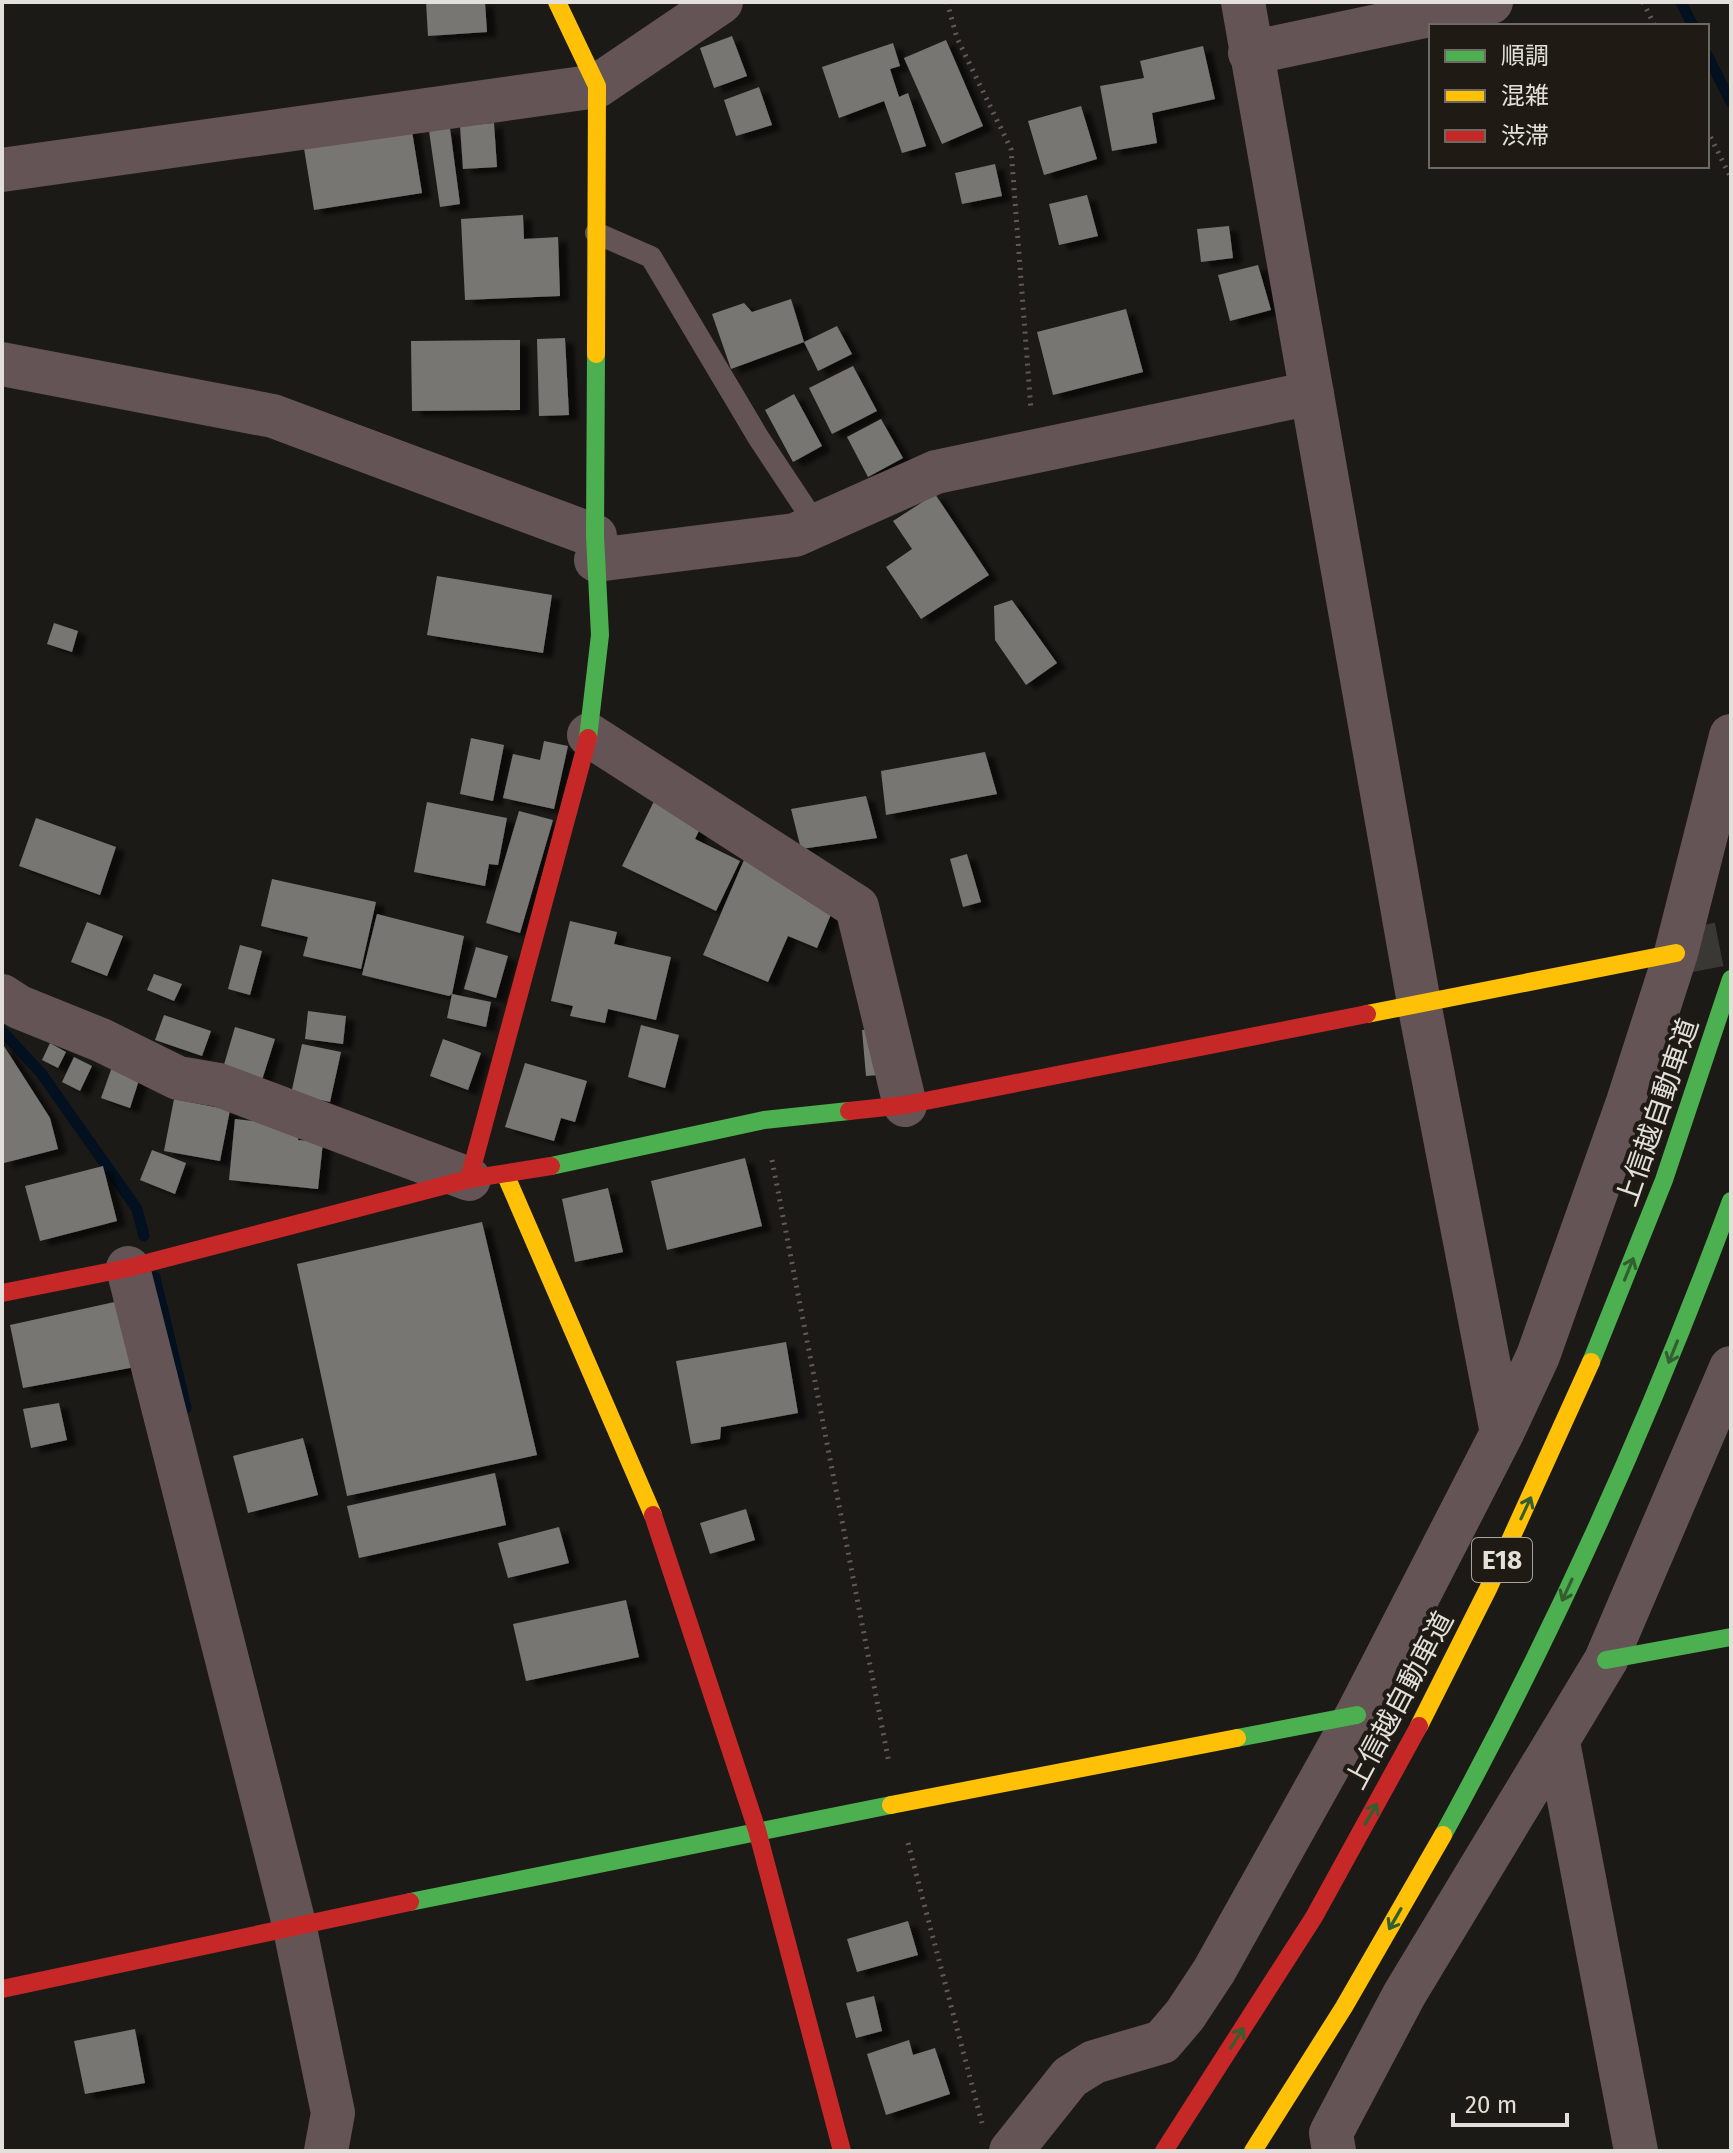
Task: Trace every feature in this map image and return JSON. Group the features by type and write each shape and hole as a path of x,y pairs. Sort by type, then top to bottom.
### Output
{"main road":[{"path":"557,2 597,86 595,548 600,635 589,735 487,1178 663,1537 757,1830 842,2151"},
{"path":"2,1293 128,1268 487,1178 764,1120 905,1105 1676,953"},
{"name":"上信越自動車道","path":"1164,2151 1196,2104 1396,1772 1486,1594 1573,1406 1647,1226 1731,979"},
{"name":"E18","path":"1253,2151 1456,1815 1545,1638 1635,1445 1731,1201"},
{"path":"1606,1660 1731,1637"},
{"path":"2,1989 294,1924 757,1830 1357,1715"}],"street":[{"path":"2,170 597,86 721,2"},
{"path":"1243,2 1419,1003 1502,1433"},
{"path":"1250,53 1491,2"},
{"path":"2,364 273,416 595,548 795,535 936,472 1312,393"},
{"path":"589,735 857,907 905,1105"},
{"path":"998,2143 1070,2077 1094,2062 1162,2042 1185,2015 1214,1971 1357,1715 1502,1433 1538,1356 1573,1264 1676,953 1731,736"},
{"path":"2,996 19,1007 101,1040 178,1078 219,1085 487,1178"},
{"path":"128,1268 294,1924 333,2113 326,2151"},
{"path":"1334,2151 1331,2133 1404,1995 1606,1660 1731,1368"},
{"path":"1558,1742 1636,2151"}],"lane":[{"path":"596,233 651,257 758,437 817,526"}],"path":[{"path":"947,2 957,38 1011,149 1034,452"},
{"path":"1643,2 1654,24"},
{"path":"1709,134 1731,178"},
{"path":"764,1120 897,1803 998,2143"}],"building":[{"path":"426,2 485,2 487,32 428,36"},
{"path":"732,36 747,76 714,88 700,48"},
{"path":"946,40 983,126 942,144 904,58"},
{"path":"893,43 900,66 890,69 899,97 908,93 926,146 902,153 884,101 839,118 822,67"},
{"path":"1203,46 1215,99 1152,113 1157,143 1112,151 1100,86 1144,78 1140,61"},
{"path":"759,87 772,125 736,136 724,100"},
{"path":"1081,106 1097,159 1044,175 1028,121"},
{"path":"494,123 497,167 463,169 460,126"},
{"path":"411,125 422,193 314,210 303,142"},
{"path":"450,128 460,204 440,207 429,131"},
{"path":"995,164 1002,196 962,204 955,173"},
{"path":"1087,195 1098,236 1059,245 1049,204"},
{"path":"523,215 524,239 558,237 560,296 465,300 461,219"},
{"path":"1229,226 1233,258 1201,262 1197,229"},
{"path":"1258,265 1271,310 1230,321 1218,275"},
{"path":"791,299 804,342 731,369 712,314 744,303 752,312"},
{"path":"1126,309 1143,372 1053,395 1037,332"},
{"path":"837,326 852,354 818,371 804,342"},
{"path":"565,338 569,415 539,416 537,339"},
{"path":"520,340 520,410 412,411 411,341"},
{"path":"853,366 877,411 832,434 809,388"},
{"path":"794,394 822,446 793,462 765,410"},
{"path":"881,419 903,458 868,477 847,437"},
{"path":"935,494 989,575 921,619 886,567 912,549 893,521"},
{"path":"437,576 552,595 543,653 427,635"},
{"path":"1012,600 1057,663 1026,685 995,640 994,606"},
{"path":"54,623 78,631 72,652 47,644"},
{"path":"471,738 504,745 493,801 460,794"},
{"path":"544,741 568,746 554,809 503,798 513,754 540,760"},
{"path":"985,752 997,794 886,815 881,771"},
{"path":"658,793 706,816 695,839 740,861 716,911 622,866"},
{"path":"866,796 877,838 801,849 791,809"},
{"path":"427,802 507,818 498,865 489,864 485,886 414,872"},
{"path":"519,811 553,820 520,933 486,923"},
{"path":"36,818 116,847 100,895 19,866"},
{"path":"967,854 981,902 963,907 950,859"},
{"path":"744,860 837,900 817,948 788,936 768,982 703,955"},
{"path":"272,879 376,902 361,969 303,956 308,937 261,926"},
{"path":"377,914 464,936 452,994 449,996 362,975"},
{"path":"570,921 617,932 614,944 671,957 656,1020 608,1009 605,1023 570,1016 573,1006 551,1001"},
{"path":"87,922 123,936 107,976 71,962"},
{"path":"240,945 262,951 250,995 228,989"},
{"path":"476,947 508,956 496,998 464,989"},
{"path":"154,974 182,984 174,1001 147,990"},
{"path":"452,994 491,1002 486,1027 447,1018"},
{"path":"308,1011 346,1016 343,1044 305,1039"},
{"path":"164,1015 211,1031 202,1056 155,1040"},
{"path":"641,1025 679,1035 665,1088 628,1077"},
{"path":"235,1027 275,1039 262,1080 223,1068"},
{"path":"874,1029 878,1075 866,1076 862,1030"},
{"path":"443,1039 481,1053 468,1090 430,1076"},
{"path":"2,1043 50,1118 58,1149 4,1163"},
{"path":"50,1043 66,1052 58,1068 42,1060"},
{"path":"302,1044 341,1052 330,1102 291,1094"},
{"path":"74,1057 92,1066 80,1091 62,1082"},
{"path":"525,1063 587,1081 575,1122 561,1118 554,1141 505,1127"},
{"path":"112,1067 140,1077 130,1108 101,1098"},
{"path":"174,1099 230,1110 220,1161 164,1151"},
{"path":"235,1119 300,1126 298,1140 323,1142 318,1189 229,1180"},
{"path":"152,1150 186,1163 175,1194 140,1180"},
{"path":"745,1158 762,1226 667,1250 651,1181"},
{"path":"103,1166 117,1221 40,1241 25,1186"},
{"path":"608,1188 623,1252 575,1262 562,1199"},
{"path":"482,1222 537,1455 347,1496 297,1264"},
{"path":"119,1301 135,1367 23,1388 10,1325"},
{"path":"786,1342 798,1413 721,1427 720,1439 691,1444 676,1361"},
{"path":"59,1403 67,1440 31,1448 23,1409"},
{"path":"303,1438 318,1495 248,1513 233,1456"},
{"path":"495,1473 506,1525 359,1558 347,1506"},
{"path":"746,1509 755,1540 710,1554 700,1523"},
{"path":"559,1527 569,1563 508,1578 498,1543"},
{"path":"626,1600 639,1657 526,1681 513,1624"},
{"path":"908,1921 918,1955 857,1972 847,1939"},
{"path":"874,1996 882,2031 856,2038 846,2003"},
{"path":"135,2029 145,2083 85,2094 74,2041"},
{"path":"909,2040 913,2055 935,2048 950,2094 886,2115 867,2054"}],"waterway":[{"path":"1681,2 1692,24"},
{"path":"1709,59 1731,102"},
{"path":"2,1031 41,1073 137,1209 144,1236"},
{"path":"155,1277 186,1408"}],"tunnel":[{"path":"1676,953 1731,942"}],"traffic: fast":[{"path":"588,738 600,635 595,536 596,354"},
{"path":"1591,1362 1664,1180 1731,979"},
{"path":"551,1166 764,1120 849,1111"},
{"path":"1443,1835 1524,1681 1599,1523 1668,1363 1731,1201"},
{"path":"1606,1660 1731,1637"},
{"path":"1237,1738 1357,1715"},
{"path":"410,1902 891,1805"}],"traffic: slow":[{"path":"557,2 597,86 596,354"},
{"path":"1367,1014 1676,953"},
{"path":"506,1176 653,1515"},
{"path":"1419,1726 1488,1589 1591,1362"},
{"path":"891,1805 1237,1738"},
{"path":"1253,2151 1344,2007 1443,1835"}],"traffic: jam":[{"path":"469,1179 588,738"},
{"path":"849,1111 905,1105 1367,1014"},
{"path":"2,1293 128,1268 469,1179 551,1166"},
{"path":"653,1515 757,1830 842,2151"},
{"path":"1164,2151 1314,1917 1419,1726"},
{"path":"2,1989 410,1902"}]}
